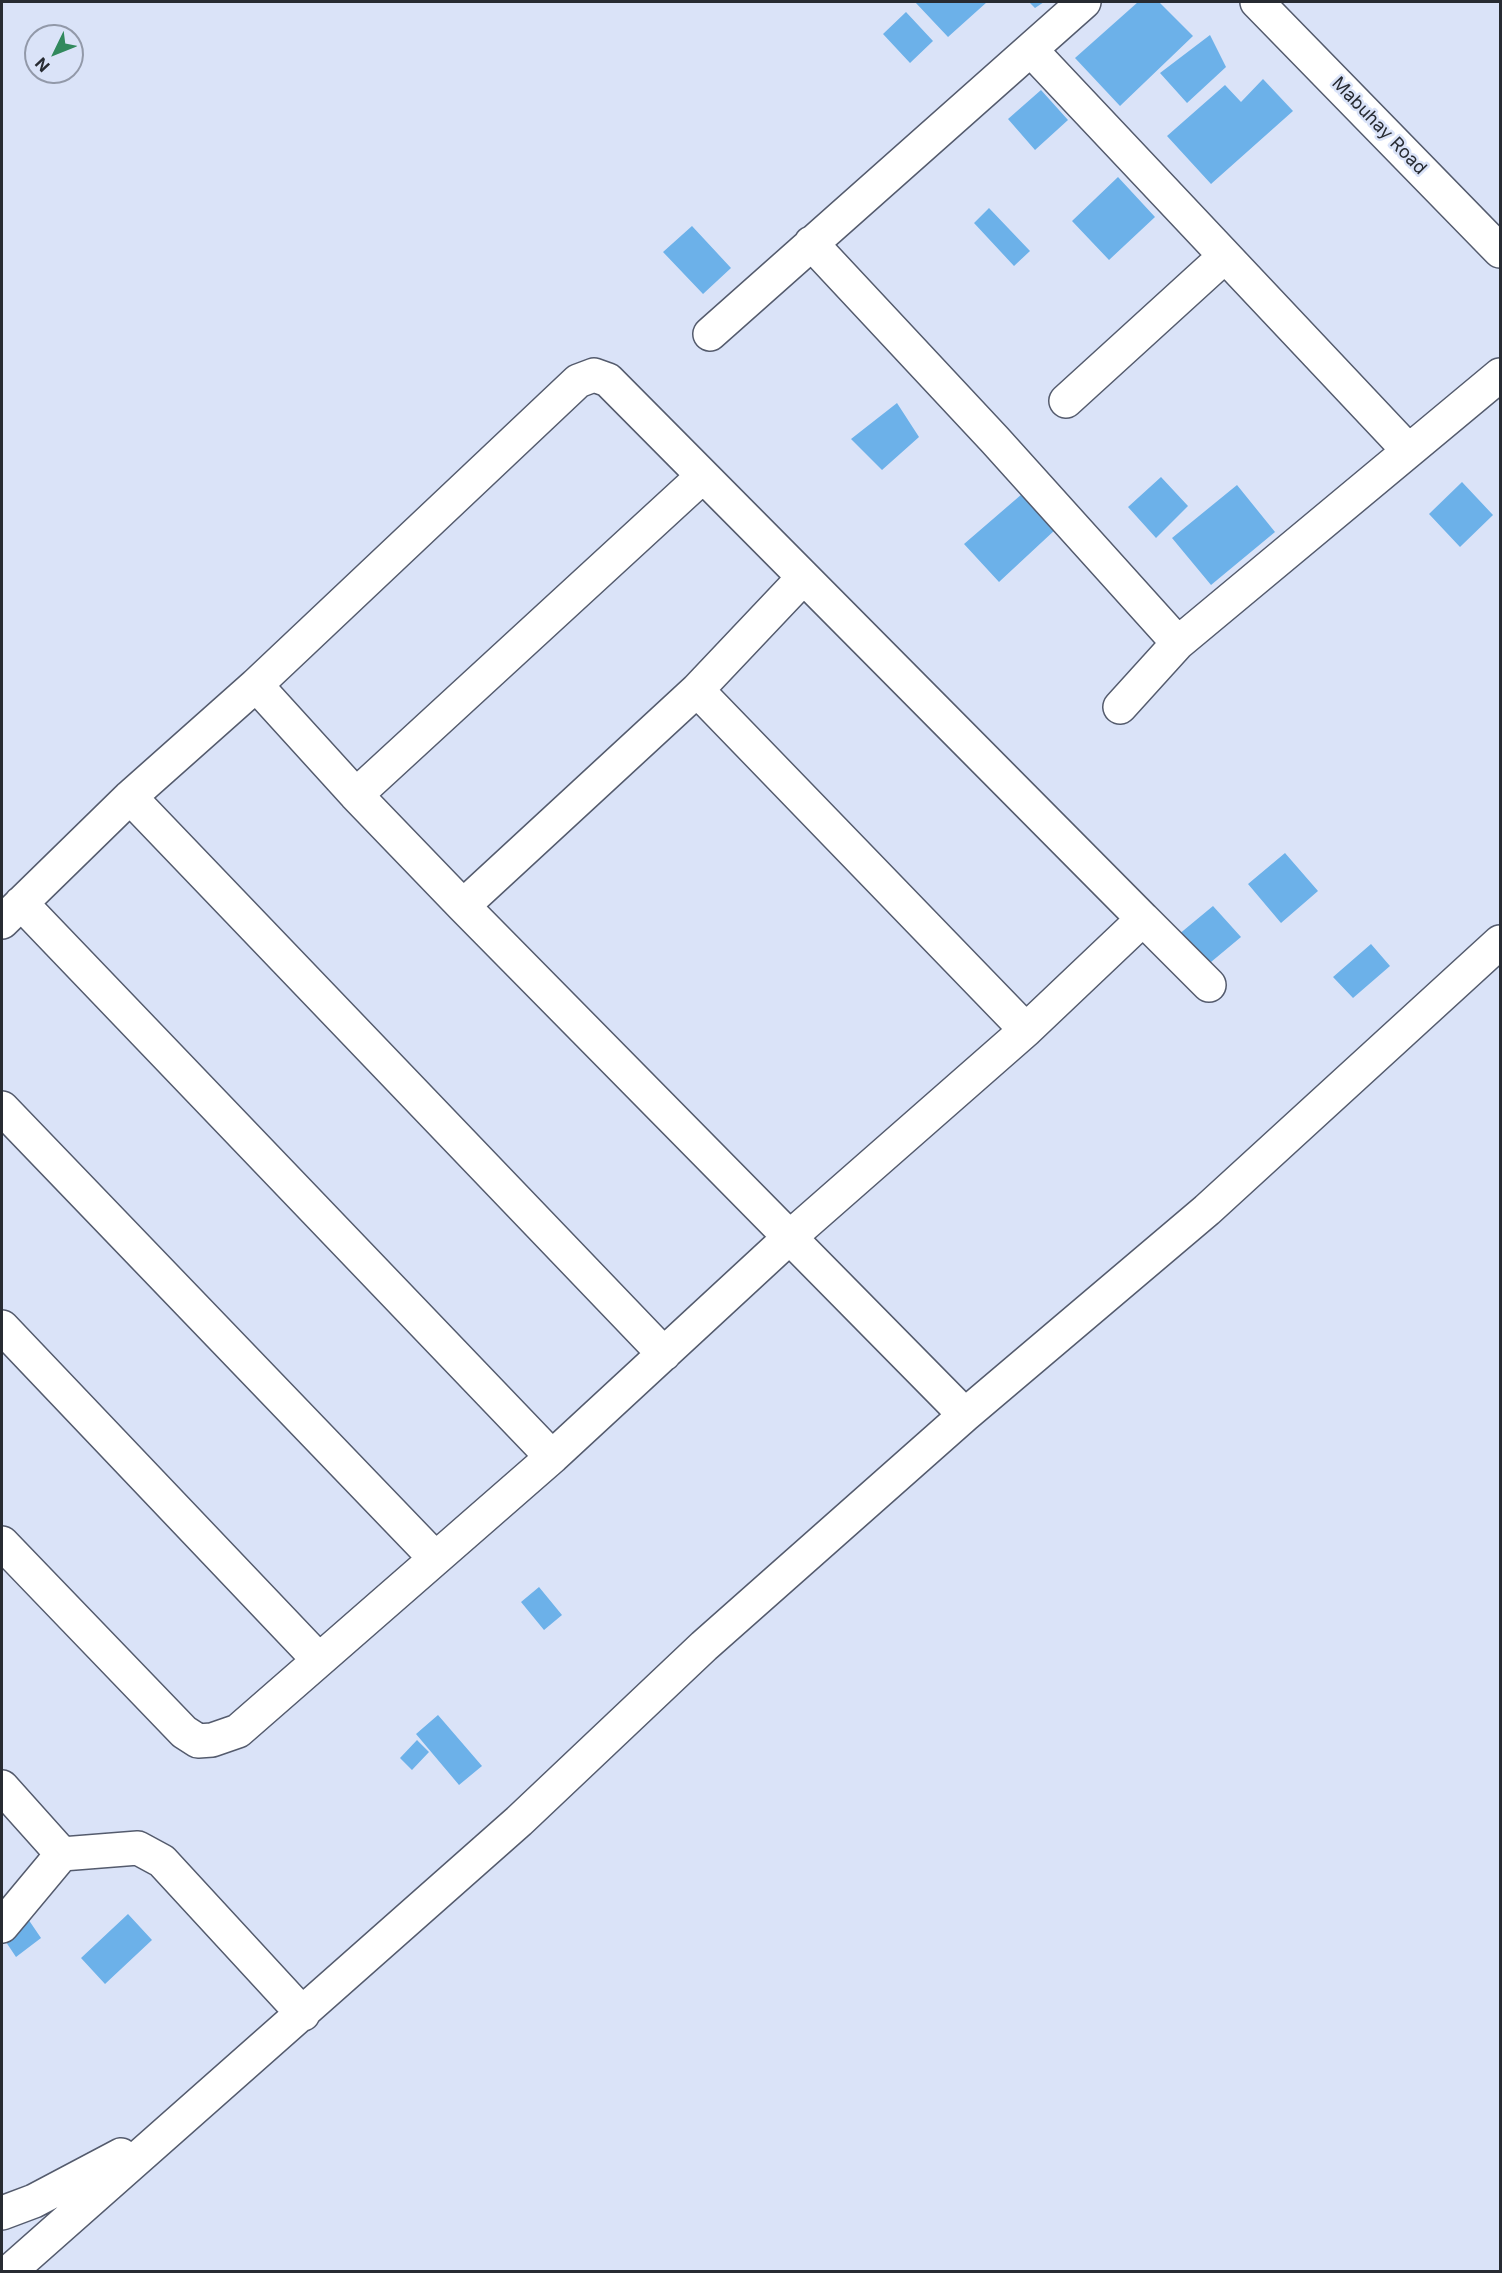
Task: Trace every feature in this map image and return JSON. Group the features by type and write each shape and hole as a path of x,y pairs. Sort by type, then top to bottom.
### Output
{"street":[{"path":"710,334 1084,2"},
{"name":"Mabuhay Road","path":"1257,2 1500,250"},
{"path":"1031,50 1408,450"},
{"path":"811,243 995,440 1178,643"},
{"path":"1066,401 1224,257"},
{"path":"552,1457 11,912 130,797 256,685 586,376 594,375 608,380 1209,986"},
{"path":"1120,707 1178,643 1500,375"},
{"path":"357,795 703,476"},
{"path":"463,906 697,690 803,578"},
{"path":"256,685 463,906 966,1415"},
{"path":"697,690 1026,1030"},
{"path":"130,797 664,1354"},
{"path":"2,1543 184,1732 198,1741 225,1737 248,1724 434,1557 552,1457 790,1237 1026,1030 1143,919"},
{"path":"9,2271 165,2132 303,2014 519,1821 704,1646 966,1415 1207,1210 1500,942"},
{"path":"2,1108 434,1557"},
{"path":"2,1327 318,1659"},
{"path":"2,1787 62,1854"},
{"path":"2,1926 62,1854 138,1848 162,1862 303,2014"},
{"path":"2,2213 34,2201 165,2132"}],"building":[{"path":"915,2 987,2 948,37"},
{"path":"1029,2 1044,2 1035,8"},
{"path":"1138,2 1159,2 1193,36 1120,106 1075,58"},
{"path":"906,12 933,41 910,63 883,34"},
{"path":"1210,35 1226,67 1187,103 1160,73"},
{"path":"1263,79 1293,111 1211,184 1167,136 1225,85 1241,102"},
{"path":"1041,90 1068,120 1035,150 1008,119"},
{"path":"1118,177 1155,217 1109,260 1072,221"},
{"path":"989,208 1030,251 1014,266 974,223"},
{"path":"692,226 731,268 703,294 663,252"},
{"path":"897,403 919,437 882,470 851,439"},
{"path":"1161,477 1188,506 1156,538 1128,507"},
{"path":"1462,482 1493,515 1460,547 1429,514"},
{"path":"1237,485 1275,532 1211,585 1172,538"},
{"path":"1022,494 1056,529 999,582 964,544"},
{"path":"1285,853 1318,891 1281,923 1248,884"},
{"path":"1213,906 1241,937 1205,967 1178,935"},
{"path":"1371,944 1390,966 1353,998 1333,977"},
{"path":"539,1587 562,1615 544,1630 521,1602"},
{"path":"438,1715 482,1766 459,1785 416,1734"},
{"path":"417,1740 429,1752 412,1770 400,1758"},
{"path":"128,1914 152,1940 105,1984 81,1958"},
{"path":"26,1916 41,1938 16,1957 2,1936"}]}
